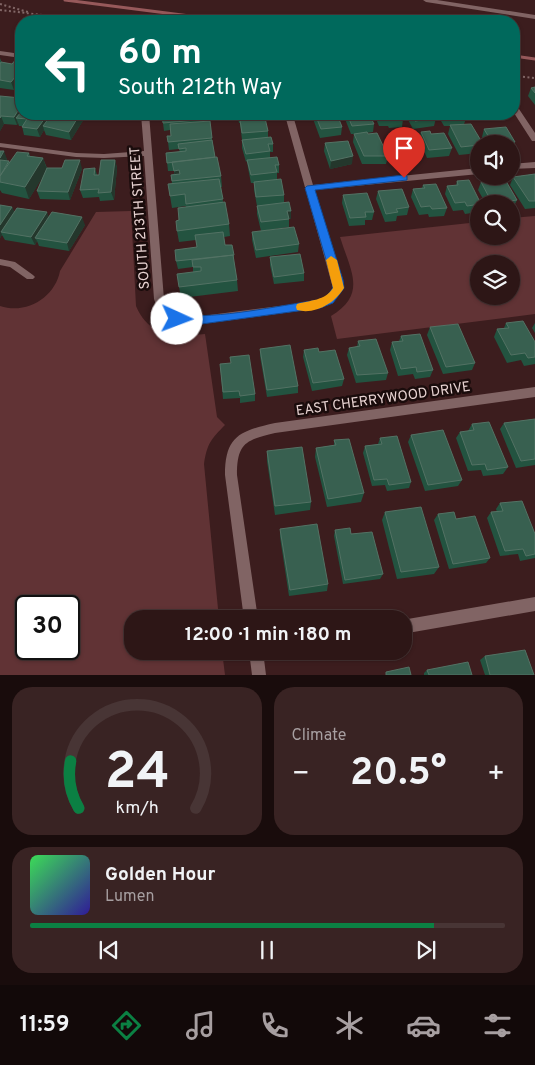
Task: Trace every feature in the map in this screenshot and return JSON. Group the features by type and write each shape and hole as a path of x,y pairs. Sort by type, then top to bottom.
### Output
{"street":[{"path":"426,0 535,17"},
{"path":"0,53 15,55"},
{"path":"520,117 535,139"},
{"name":"SOUTH 213TH STREET","path":"146,120 159,299 164,311 170,316 184,321 194,321 257,313 320,304 334,295 338,288 338,280 310,188"},
{"path":"290,120 310,188 470,172"},
{"path":"0,144 76,156 104,156 148,152"},
{"path":"520,166 535,165"},
{"path":"0,262 12,264 30,277"},
{"name":"EAST CHERRYWOOD DRIVE","path":"250,610 231,475 231,459 238,442 254,433 275,428 535,392"},
{"path":"412,625 535,604"},
{"path":"257,660 259,675"}],"path":[{"path":"0,4 19,8 31,14"},
{"path":"0,10 40,15"},
{"path":"520,77 535,78"}],"shaded area":[{"path":"131,211 136,306 141,316 148,324 164,333 173,335 205,334 217,417 225,425 210,442 204,464 218,610 124,610 124,660 223,660 225,675 0,675 0,306 20,308 38,302 52,289 60,271 96,212"},
{"path":"535,216 535,314 337,339 331,316 342,308 353,290 351,271 340,237 470,223 470,245 520,245 520,217"}],"building":[{"path":"15,60 15,77 11,82 0,80 1,62 12,64"},
{"path":"0,96 15,97 14,117 1,116 0,118"},
{"path":"26,120 44,120 37,129 22,127"},
{"path":"48,120 76,120 69,132 43,126"},
{"path":"163,120 197,120 163,123"},
{"path":"240,120 265,120 268,131 242,133"},
{"path":"317,120 339,120 342,127 321,129"},
{"path":"350,120 372,120 374,124 352,126"},
{"path":"210,121 212,138 168,142 167,136 171,136 170,124"},
{"path":"471,124 478,135 470,135 470,146 461,147 450,125"},
{"path":"506,127 511,135 488,135 484,129"},
{"path":"430,131 431,134 444,133 452,148 429,150 421,132"},
{"path":"367,132 368,134 377,133 388,156 364,156 354,134"},
{"path":"401,134 403,136 412,135 419,151 397,153 389,135"},
{"path":"271,137 273,144 268,144 270,151 246,154 242,140"},
{"path":"212,140 215,157 167,163 166,153 186,151 186,148 179,149 178,144"},
{"path":"348,141 353,156 331,161 325,143"},
{"path":"17,152 29,153 27,156 43,158 25,187 0,182 0,176"},
{"path":"217,157 221,176 172,181 171,175 180,174 179,170 174,171 172,162"},
{"path":"277,157 279,165 275,165 277,172 251,175 247,160"},
{"path":"0,160 9,161 0,176"},
{"path":"65,160 80,160 68,192 37,191 47,168 62,168"},
{"path":"101,160 115,160 111,192 98,193 99,189 80,190 84,169 95,168 94,175 99,175"},
{"path":"535,174 535,201 529,201 518,185 520,185 520,176"},
{"path":"219,179 223,199 186,204 185,194 170,196 168,184"},
{"path":"281,179 284,195 256,197 254,182"},
{"path":"469,180 476,195 470,195 470,206 467,206 465,202 455,203 447,186 458,185 457,181"},
{"path":"436,184 447,208 432,209 430,206 421,207 413,189 425,188 423,185"},
{"path":"483,185 508,185 514,195 488,195"},
{"path":"402,189 409,207 396,209 398,212 386,214 378,191"},
{"path":"367,193 374,212 365,212 366,217 350,218 343,195"},
{"path":"225,202 229,224 177,231 176,221 179,220 178,208"},
{"path":"289,202 291,211 287,211 289,219 261,222 257,206"},
{"path":"0,205 12,207 0,225"},
{"path":"17,208 47,212 31,237 1,232"},
{"path":"52,212 82,217 67,243 35,238"},
{"path":"294,227 299,244 256,250 252,232"},
{"path":"223,232 225,245 232,245 234,255 176,261 175,250 197,247 195,235"},
{"path":"300,254 304,273 274,277 270,257"},
{"path":"233,255 237,280 179,287 177,274 201,271 201,267 193,267 192,260"},
{"path":"523,321 535,342 535,357 528,358 525,353 511,355 497,329 509,328 506,323"},
{"path":"458,324 475,363 446,367 430,327"},
{"path":"420,334 433,370 417,372 416,367 401,369 392,342 403,341 401,336"},
{"path":"376,339 388,373 357,375 349,348 360,346 358,341"},
{"path":"290,345 298,386 267,390 260,349"},
{"path":"318,348 319,352 335,350 344,379 313,383 304,350"},
{"path":"249,355 255,394 240,396 239,391 223,392 220,364 231,363 230,357"},
{"path":"535,419 535,459 521,461 504,423"},
{"path":"489,422 508,467 487,470 485,464 472,465 460,432 474,430 472,424"},
{"path":"443,430 462,480 428,485 411,435"},
{"path":"397,436 411,482 389,485 387,479 374,480 365,446 382,444 380,438"},
{"path":"349,439 364,493 328,499 316,448 336,445 334,440"},
{"path":"302,447 311,502 275,506 267,451"},
{"path":"522,501 535,534 535,554 526,556 523,549 505,551 491,512 503,511 500,503"},
{"path":"421,507 439,567 401,572 385,512"},
{"path":"454,512 456,519 475,516 490,558 453,564 438,514"},
{"path":"317,524 328,584 290,590 280,529"},
{"path":"350,528 351,534 372,532 383,574 345,580 335,530"},
{"path":"525,650 534,675 490,675 485,656"},
{"path":"468,662 472,675 429,675 427,670"},
{"path":"409,667 411,675 386,675 386,672"}],"waterway":[{"path":"65,0 182,15"},
{"path":"520,57 535,59"}],"slow traffic":[{"path":"301,307 320,304 330,300 334,295 338,288 338,280 331,260"}],"route":[{"path":"177,319 194,321 320,304 330,300 338,288 338,280 310,188 404,178"}]}
